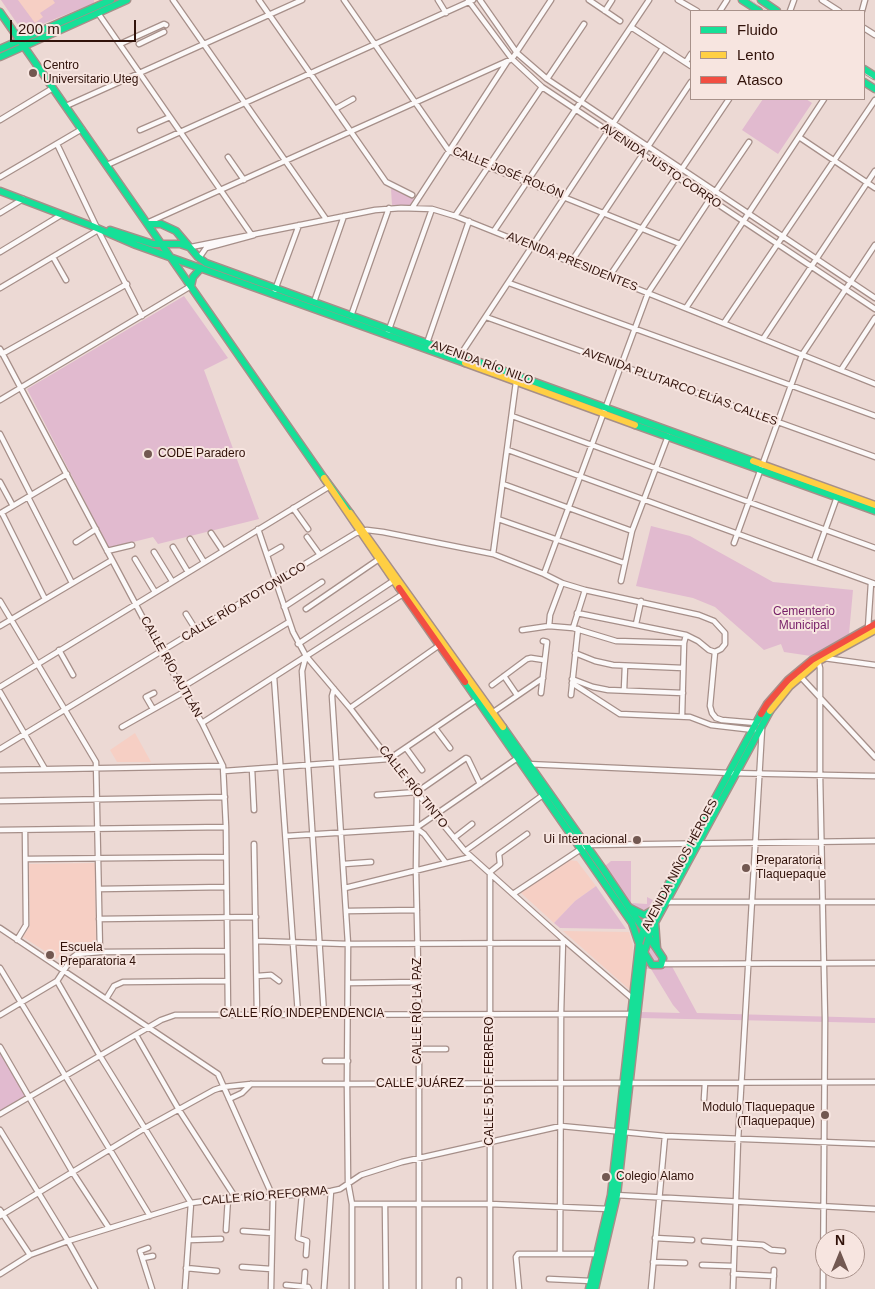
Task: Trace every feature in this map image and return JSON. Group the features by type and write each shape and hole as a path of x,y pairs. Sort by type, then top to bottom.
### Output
{"main road":[{"path":"0,57 22,43 111,0"},
{"path":"0,49 22,43 128,0"},
{"path":"742,0 757,10"},
{"path":"760,0 775,10"},
{"path":"0,12 441,644 476,700 520,759 528,764 583,847 632,923 644,953 654,966 662,964 663,958 630,908 583,847 543,795 520,759 492,713 441,644 393,581 362,531"},
{"name":"AVENIDA RÍO NILO","path":"0,192 23,199 201,268 331,311 875,510"},
{"path":"148,223 170,227 181,235 191,247"},
{"name":"AVENIDA RÍO NILO","path":"95,227 150,244 180,244 191,247 199,258 206,263 274,291 314,302 331,311 351,316 388,332 427,343 516,382 604,410 668,436 875,505"},
{"path":"191,286 193,277 201,268"},
{"name":"AVENIDA NIÑOS HÉROES","path":"595,1289 614,1195 626,1084 631,1014 639,944 644,929 760,724 781,696 799,674 819,658 875,624"},
{"name":"AVENIDA NIÑOS HÉROES","path":"819,658 875,630"},
{"name":"AVENIDA NIÑOS HÉROES","path":"733,773 754,730 760,724"},
{"name":"AVENIDA NIÑOS HÉROES","path":"626,1084 644,953 654,921 694,843"},
{"path":"630,908 638,914 649,913 656,908"},
{"path":"654,921 657,949"},
{"name":"AVENIDA NIÑOS HÉROES","path":"589,1289 614,1195"}],"street":[{"path":"173,0 326,219"},
{"path":"259,0 386,182 412,195"},
{"path":"66,106 302,0"},
{"name":"CALLE JOSÉ ROLÓN","path":"344,0 449,150 680,244"},
{"path":"438,0 446,13"},
{"name":"AVENIDA JUSTO CORRO","path":"480,0 517,53 547,79 875,298"},
{"path":"412,208 449,150 552,0"},
{"path":"589,0 620,21"},
{"path":"605,10 612,0"},
{"path":"494,231 650,0"},
{"path":"678,0 695,10"},
{"path":"822,0 837,10"},
{"path":"107,165 470,1"},
{"name":"AVENIDA JUSTO CORRO","path":"470,1 510,60 542,87 875,309"},
{"path":"98,13 221,190 254,234"},
{"path":"120,44 164,24 166,25"},
{"path":"547,79 584,24"},
{"path":"631,27 690,65"},
{"path":"152,29 155,36"},
{"path":"139,44 164,32"},
{"path":"459,358 663,48"},
{"path":"686,62 690,56"},
{"path":"148,223 510,60"},
{"path":"571,262 690,83"},
{"path":"455,216 542,87"},
{"path":"0,120 53,88"},
{"path":"335,109 353,99"},
{"path":"609,277 728,100"},
{"path":"686,308 823,100"},
{"path":"724,323 875,100"},
{"path":"140,130 170,116"},
{"path":"0,177 82,129"},
{"path":"799,137 875,188"},
{"path":"716,192 749,142"},
{"path":"57,144 95,227 127,284 142,316"},
{"path":"228,157 244,180"},
{"path":"763,339 875,171"},
{"path":"0,213 23,199"},
{"path":"544,574 648,292 710,200"},
{"path":"351,316 389,208"},
{"name":"AVENIDA PRESIDENTES","path":"191,247 389,208 432,209 469,221 875,384"},
{"path":"388,332 432,209"},
{"path":"0,252 61,215"},
{"path":"314,302 344,216"},
{"path":"427,343 469,221"},
{"path":"274,291 299,225"},
{"path":"0,288 53,257 95,227"},
{"name":"AVENIDA PRESIDENTES","path":"199,258 206,248 254,234"},
{"path":"734,543 802,355 875,245"},
{"path":"53,257 66,280"},
{"path":"508,283 875,416"},
{"path":"1,352 127,284"},
{"path":"0,400 191,286"},
{"name":"AVENIDA PLUTARCO ELÍAS CALLES","path":"486,316 875,458"},
{"path":"841,370 875,318"},
{"name":"CALLE RÍO AUTLÁN","path":"1,352 161,652 202,723 223,768 226,827 228,1014"},
{"path":"493,554 516,382"},
{"path":"512,416 875,548"},
{"path":"0,434 72,583"},
{"path":"621,581 632,531 668,436"},
{"path":"508,450 873,584 868,628"},
{"path":"45,599 1,513 67,474"},
{"path":"0,482 13,506"},
{"path":"503,484 632,531"},
{"path":"0,687 329,486"},
{"path":"814,561 837,497"},
{"path":"293,508 308,529"},
{"path":"498,519 624,563"},
{"path":"76,542 96,529"},
{"name":"CALLE RÍO TINTO","path":"258,529 289,622 298,644 306,656 465,851 490,872 562,941 633,999"},
{"path":"362,531 383,532 493,554 562,583 585,590 693,613 714,621 723,630 726,638 723,646 715,652 710,706 713,716 722,720 760,724 760,774 754,842 744,1017 732,1289"},
{"name":"CALLE RÍO ATOTONILCO","path":"0,749 362,531"},
{"path":"211,533 223,551"},
{"path":"307,537 320,555"},
{"path":"190,539 204,562"},
{"path":"107,551 132,545"},
{"path":"172,547 188,572"},
{"path":"267,555 281,547"},
{"path":"154,552 172,582"},
{"path":"135,559 155,592"},
{"path":"306,609 378,559"},
{"path":"0,626 112,560"},
{"path":"298,644 393,581"},
{"path":"284,607 322,582"},
{"path":"549,626 550,615 562,583"},
{"path":"571,695 577,613 585,590"},
{"path":"202,723 403,594"},
{"path":"0,601 96,762 100,952"},
{"path":"636,624 641,601"},
{"path":"577,613 686,635 715,652"},
{"path":"186,614 196,630"},
{"path":"122,727 153,710 289,622"},
{"path":"522,630 549,626 576,628 616,641 684,644"},
{"path":"682,716 684,644 686,635"},
{"path":"541,694 546,641 543,641"},
{"path":"350,708 441,644"},
{"path":"59,650 73,675"},
{"path":"575,653 595,661 625,666 683,668"},
{"path":"306,656 302,671 324,1014"},
{"path":"823,1289 825,1019 819,658 875,665"},
{"path":"492,685 527,659 544,660"},
{"path":"624,690 625,666"},
{"path":"799,674 875,757"},
{"path":"504,676 517,695"},
{"path":"274,677 298,1014"},
{"path":"492,713 543,678"},
{"path":"572,681 597,688 682,693"},
{"path":"572,681 620,714 693,717 711,725 754,730"},
{"path":"334,689 332,696 346,888 348,944 348,1182 352,1204 352,1289"},
{"path":"0,692 45,769"},
{"path":"153,710 146,697 154,693"},
{"path":"0,770 97,768 252,769 389,759 476,700"},
{"path":"722,720 722,726"},
{"path":"435,728 450,748"},
{"path":"406,748 422,770"},
{"path":"377,795 418,792 466,758 480,784"},
{"path":"286,836 416,828 520,759"},
{"path":"528,764 760,774 875,776"},
{"path":"252,769 254,810"},
{"name":"CALLE RÍO LA PAZ","path":"418,792 416,870 419,1014 419,1289"},
{"path":"465,851 543,795"},
{"path":"0,800 225,796"},
{"path":"454,838 472,824"},
{"path":"0,830 226,827"},
{"path":"416,828 424,834 446,863"},
{"path":"17,940 26,925 26,830"},
{"path":"490,872 499,865 499,854 527,834"},
{"path":"513,894 583,847 694,843 875,841"},
{"path":"254,844 257,1014"},
{"path":"26,859 226,857"},
{"path":"346,888 471,857"},
{"path":"344,864 371,862"},
{"name":"CALLE 5 DE FEBRERO","path":"490,872 490,1289"},
{"path":"99,889 226,887"},
{"path":"665,902 875,902"},
{"path":"347,911 417,910"},
{"path":"99,919 256,917"},
{"path":"0,928 218,1074 273,1197 271,1289"},
{"path":"256,941 348,944 562,941 560,1254"},
{"path":"0,1015 57,981 75,955 100,952 227,951"},
{"path":"662,964 875,963"},
{"path":"0,968 150,1216"},
{"path":"257,976 272,976 279,981"},
{"path":"57,981 100,1056 191,1204 185,1289"},
{"path":"106,999 114,986 120,983 227,981"},
{"path":"349,983 418,982"},
{"name":"CALLE RÍO INDEPENDENCIA","path":"0,1114 148,1027 175,1015 631,1014"},
{"path":"136,1035 179,1110 235,1197"},
{"path":"0,1047 73,1172 109,1228"},
{"path":"419,1049 446,1048"},
{"path":"325,1061 348,1061"},
{"name":"CALLE JUÁREZ","path":"2,1216 145,1128 214,1090 223,1087 251,1084 875,1082"},
{"path":"704,1099 705,1083"},
{"path":"229,1099 242,1093 251,1084"},
{"name":"CALLE RÍO REFORMA","path":"0,1274 30,1255 68,1241 191,1204 235,1197 273,1197 332,1191 340,1189 361,1175 419,1158 561,1126 665,1136 875,1144"},
{"path":"0,1130 95,1289"},
{"path":"651,1289 665,1136"},
{"path":"324,1289 332,1191"},
{"path":"302,1194 298,1238 306,1241 306,1255"},
{"path":"614,1195 875,1209"},
{"path":"226,1230 228,1198"},
{"path":"352,1204 490,1204 609,1209"},
{"path":"385,1205 386,1289"},
{"path":"0,1210 2,1216 30,1255"},
{"path":"243,1231 272,1233"},
{"path":"655,1238 692,1240"},
{"path":"189,1240 221,1239"},
{"path":"704,1241 763,1245 771,1250 783,1251"},
{"path":"148,1248 140,1251 152,1289"},
{"path":"518,1289 517,1255 520,1253 598,1254"},
{"path":"143,1258 153,1256"},
{"path":"653,1262 685,1263"},
{"path":"702,1265 733,1266"},
{"path":"242,1267 272,1268"},
{"path":"186,1268 217,1271"},
{"path":"773,1289 774,1270"},
{"path":"304,1286 305,1272"},
{"path":"733,1274 774,1276"},
{"path":"549,1279 591,1281"},
{"path":"459,1280 459,1289"},
{"path":"286,1285 304,1286 309,1289"}],"shaded area":[{"path":"1,0 101,0 23,32"},
{"path":"135,733 151,762 117,762 110,750"},
{"path":"568,860 577,861 596,886 575,901 554,923 520,892"},
{"path":"95,863 96,942 78,942 70,945 63,950 57,959 23,937 30,926 29,864"},
{"path":"563,931 629,932 633,946 630,990"}],"green space":[{"path":"1,0 18,0 35,23 43,17 40,13 55,3 53,0 94,0 94,3 23,32"},
{"path":"762,100 808,100 812,103 778,154 742,130"},
{"path":"394,188 414,198 410,206 392,205 391,189"},
{"name":"CODE Paradero","path":"184,296 228,358 204,370 259,519 158,544 153,537 109,548 27,389"},
{"name":"Cementerio Municipal","path":"651,526 690,536 773,582 853,590 849,634 811,656 784,652 781,644 764,650 715,607 693,598 636,586"},
{"path":"611,861 631,861 631,903 647,904 647,897 653,900 648,908 639,911 634,908 605,866"},
{"path":"596,886 626,929 560,928 554,923 575,901"},
{"path":"655,942 660,944 697,1013 875,1018 875,1023 640,1018 641,1012 680,1013 651,969 646,969 647,950 650,944"},
{"path":"0,1049 28,1096 0,1113"}],"railway":[{"path":"750,0 765,10"},
{"path":"865,74 875,80"}],"traffic: fast":[{"path":"0,49 111,0"},
{"path":"0,57 127,0"},
{"path":"742,0 757,10"},
{"path":"761,0 776,10"},
{"path":"0,12 350,513"},
{"path":"865,70 875,76"},
{"path":"865,83 875,89"},
{"path":"0,191 136,245 465,363"},
{"path":"148,224 161,224 176,231 198,257 206,263 753,461"},
{"path":"110,230 153,244 180,244 189,247"},
{"path":"191,286 193,277 201,268"},
{"path":"635,425 875,511"},
{"path":"465,682 632,923 639,944 652,965 661,965 663,958 503,727"},
{"path":"595,1289 617,1195 644,953 652,928 770,711"},
{"path":"589,1289 611,1195 639,944 644,929 761,714"},
{"path":"630,908 644,915 653,910"},
{"path":"655,922 657,949"}],"traffic: slow":[{"path":"465,363 635,425"},
{"path":"753,461 875,505"},
{"path":"324,478 399,588"},
{"path":"350,513 503,727"},
{"path":"770,711 790,686 819,661 875,630"}],"traffic: jam":[{"path":"399,588 465,682"},
{"path":"761,714 767,704 788,680 812,660 875,624"}],"place":[{"name":"Centro Universitario Uteg","path":"33,73"},
{"name":"CODE Paradero","path":"148,454"},
{"name":"Ui Internacional","path":"637,840"},
{"name":"Preparatoria Tlaquepaque","path":"746,868"},
{"name":"Escuela Preparatoria 4","path":"50,955"},
{"name":"Modulo Tlaquepaque (Tlaquepaque)","path":"825,1115"},
{"name":"Colegio Alamo","path":"606,1177"}]}
